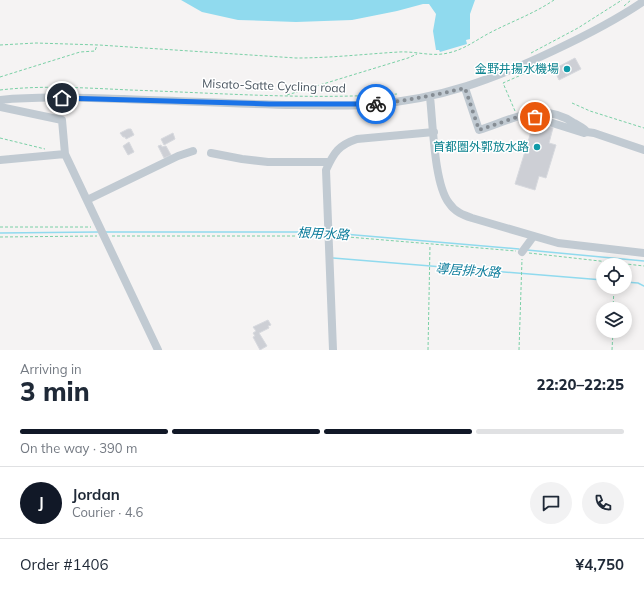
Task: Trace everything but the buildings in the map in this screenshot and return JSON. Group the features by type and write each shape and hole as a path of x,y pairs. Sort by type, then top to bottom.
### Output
{"street":[{"path":"0,100 90,98 325,105 373,105 401,102 430,97 465,88 521,67 594,31 642,4"},
{"path":"465,88 479,130 526,114 543,111 557,113 566,117 587,132 644,150"},
{"path":"430,97 440,183 449,203 462,215 558,244 644,253"},
{"path":"0,107 62,120 65,154 158,350"},
{"path":"333,350 328,236 328,166 338,149 347,142 357,138 434,132"},
{"path":"87,200 178,156 193,151"},
{"path":"211,153 268,162 328,166"},
{"path":"0,160 65,154"},
{"path":"522,252 533,237"}],"path":[{"path":"0,45 36,43 98,45 296,58 326,58 402,52 436,55 460,50 471,45 484,36 540,10 554,0"},
{"path":"530,54 578,28 622,0"},
{"path":"0,77 80,52 95,51 98,45"},
{"path":"276,98 417,54"},
{"path":"518,117 503,84 537,68"},
{"name":"Misato-Satte Cycling road","path":"0,90 91,88 338,97 402,94"},
{"path":"572,103 590,111 644,128"},
{"path":"0,138 50,150"},
{"path":"0,227 100,227"},
{"path":"0,237 328,236 522,252 596,260"},
{"path":"428,350 430,244"},
{"path":"519,350 522,252"},
{"path":"632,264 644,266"},
{"path":"612,350 613,338"}],"water":[{"path":"181,0 475,0 470,14 470,39 466,40 467,44 440,52 439,50 436,50 433,31 436,14 429,4 423,4 352,20 296,22 238,20 202,12"}],"waterway":[{"name":"根用水路","path":"0,233 98,232"},
{"name":"根用水路","path":"106,232 326,232"},
{"name":"根用水路","path":"332,233 519,249"},
{"name":"根用水路","path":"527,250 644,261"},
{"name":"導居排水路","path":"333,258 596,279"},
{"name":"導居排水路","path":"632,283 638,283 644,286"}],"way so far":[{"path":"376,104 401,102 430,97 465,88 479,130 526,114 535,117"}],"place":[{"name":"金野井揚水機場","path":"567,69"},
{"name":"首都圏外郭放水路","path":"537,147"}],"route":[{"path":"62,98 269,104 376,104"}]}
